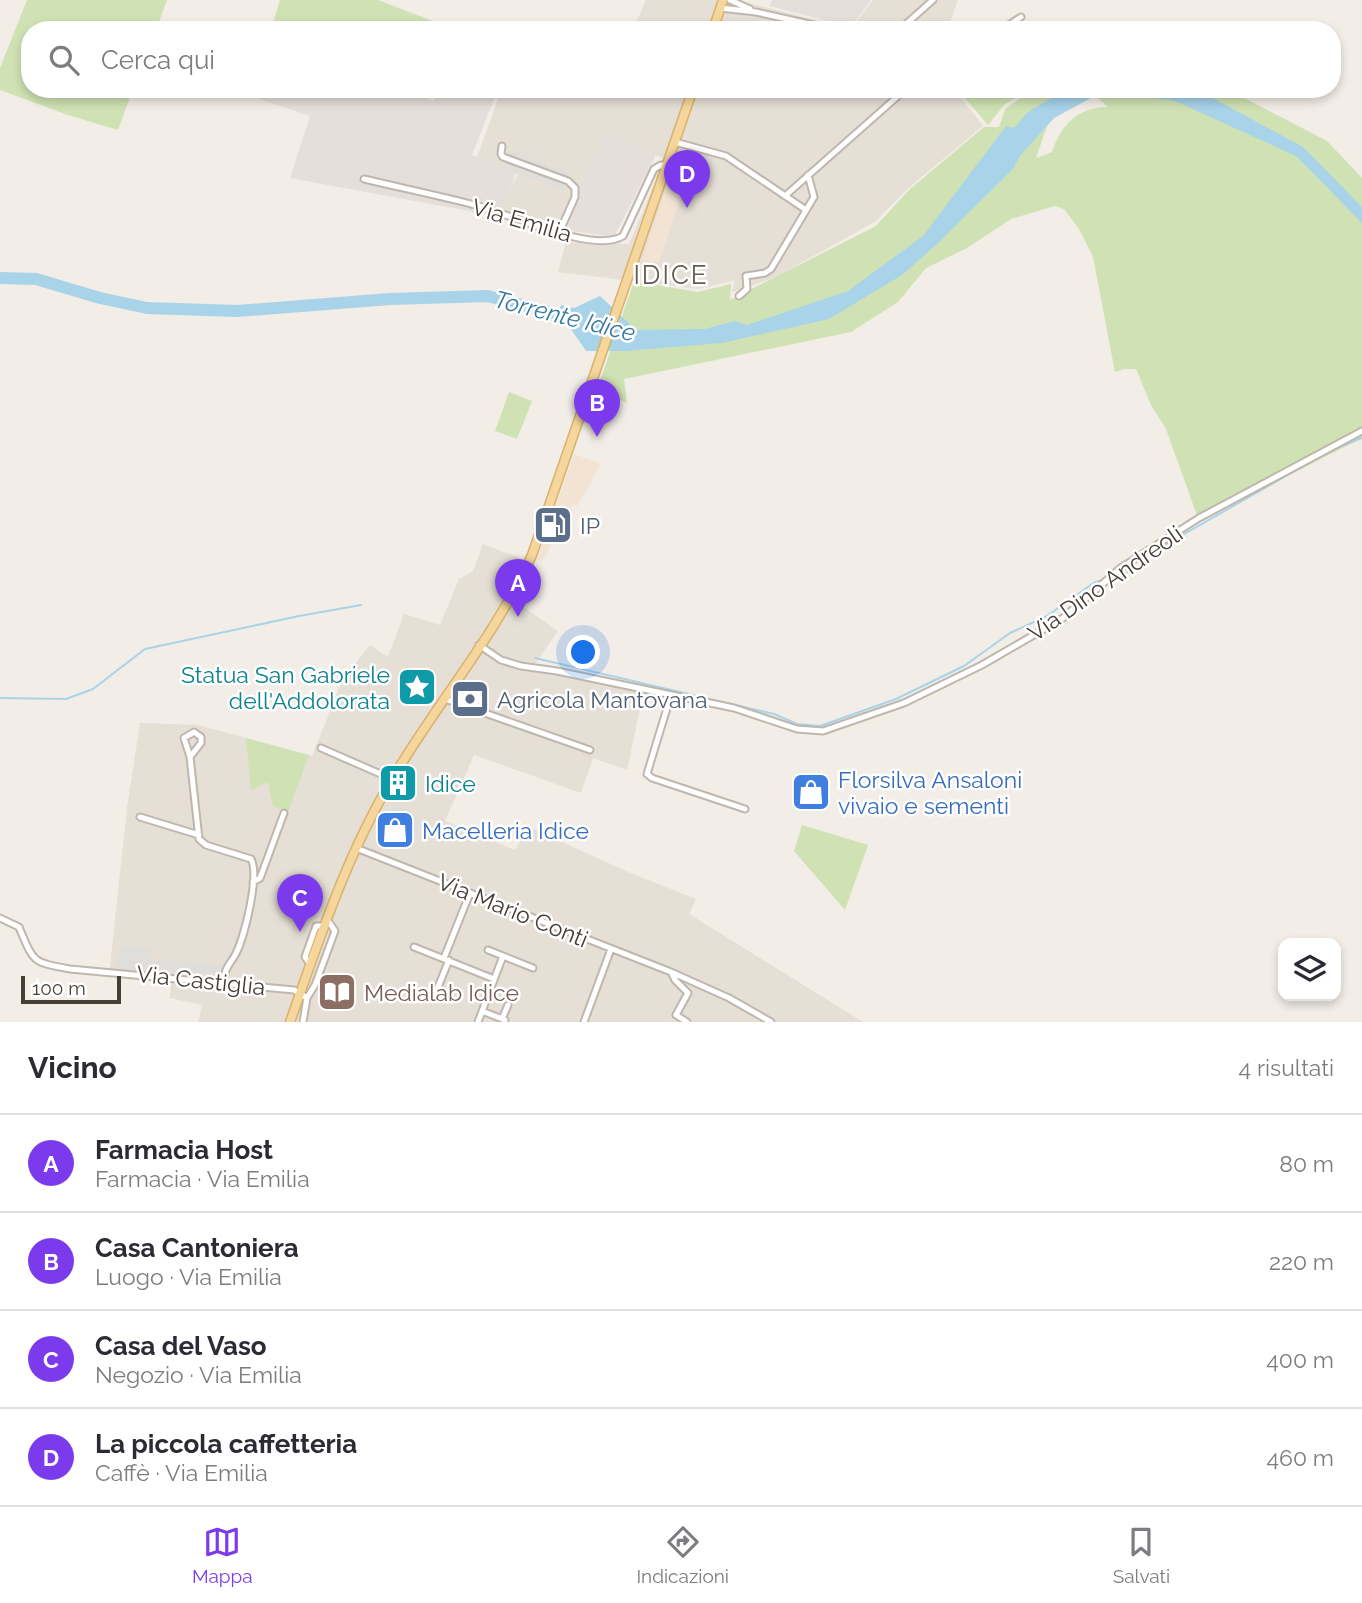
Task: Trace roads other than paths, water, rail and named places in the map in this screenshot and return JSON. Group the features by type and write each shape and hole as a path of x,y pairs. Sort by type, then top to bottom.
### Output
{"main road":[{"path":"716,21 722,4"},
{"name":"Via Emilia","path":"290,1022 304,995 310,964 356,848 392,779 513,593 532,555 690,98"}],"street":[{"path":"730,0 756,12"},
{"path":"909,21 933,0"},
{"path":"722,4 797,21"},
{"path":"1015,21 1021,17"},
{"path":"785,196 896,98"},
{"path":"676,142 726,156 806,210"},
{"path":"502,146 503,157 568,181 575,188 573,203 559,233"},
{"name":"Via Emilia","path":"364,179 482,207 559,233 607,241 622,238 626,233 654,169 667,165"},
{"path":"739,296 747,289 746,276 765,273 771,269 814,197 808,174"},
{"path":"648,183 654,177 663,178"},
{"name":"Via Dino Andreoli","path":"479,645 501,660 521,666 557,671 752,713 797,729 823,731 904,703 969,671 1063,618 1122,567 1199,518 1362,431"},
{"path":"671,695 647,774 745,809"},
{"path":"445,699 590,750"},
{"path":"321,748 392,779"},
{"path":"190,757 202,843 251,859 255,868 249,916 234,958 226,966 224,982"},
{"path":"253,882 260,878 284,813"},
{"path":"140,817 199,835"},
{"name":"Via Mario Conti","path":"356,848 671,972 729,998 771,1022"},
{"path":"435,997 470,894"},
{"name":"Via Castiglia","path":"0,918 19,927 31,956 41,964 70,969 224,982 304,995"},
{"name":"Via Emilia","path":"303,1022 304,995 315,985 335,931 325,922"},
{"path":"414,947 494,979"},
{"path":"584,1022 611,949"},
{"path":"488,950 533,968"},
{"path":"478,1022 503,956"},
{"path":"671,972 688,993 671,1022"},
{"path":"482,1011 503,1020 508,1005"},
{"path":"676,1015 687,1022"}],"water":[{"path":"1051,98 1091,98 1054,118 1020,156 1013,169 902,275 829,319 722,343 626,351 586,351 566,322 556,319 561,305 574,308 600,296 636,330 705,329 735,321 747,325 848,291 923,236 1006,126 1014,128 1028,112"},
{"path":"1154,98 1213,98 1303,147 1362,207 1362,223 1296,156 1175,101"}],"waterway":[{"name":"Torrente Idice","path":"0,278 36,279 100,298 147,308 237,311 390,299 488,296 572,318"},
{"path":"1142,558 1328,452 1362,438"},
{"path":"1109,580 1122,578 1134,563"},
{"path":"535,658 774,714 797,724 820,726 896,699 964,666 1010,633 1047,616 1100,581"},
{"path":"0,698 66,699 93,689 145,649 361,605"}],"place":[{"name":"La piccola caffetteria","path":"687,208"},
{"name":"Casa Cantoniera","path":"597,437"},
{"name":"IP","path":"553,525"},
{"name":"Farmacia Host","path":"518,617"},
{"name":"Statua San Gabriele dell'Addolorata","path":"417,687"},
{"name":"Agricola Mantovana","path":"470,699"},
{"name":"Idice","path":"398,783"},
{"name":"Florsilva Ansaloni vivaio e sementi","path":"811,792"},
{"name":"Macelleria Idice","path":"395,830"},
{"name":"Casa del Vaso","path":"300,932"},
{"name":"Medialab Idice","path":"337,992"}],"district":[{"name":"IDICE","path":"671,275"}]}
